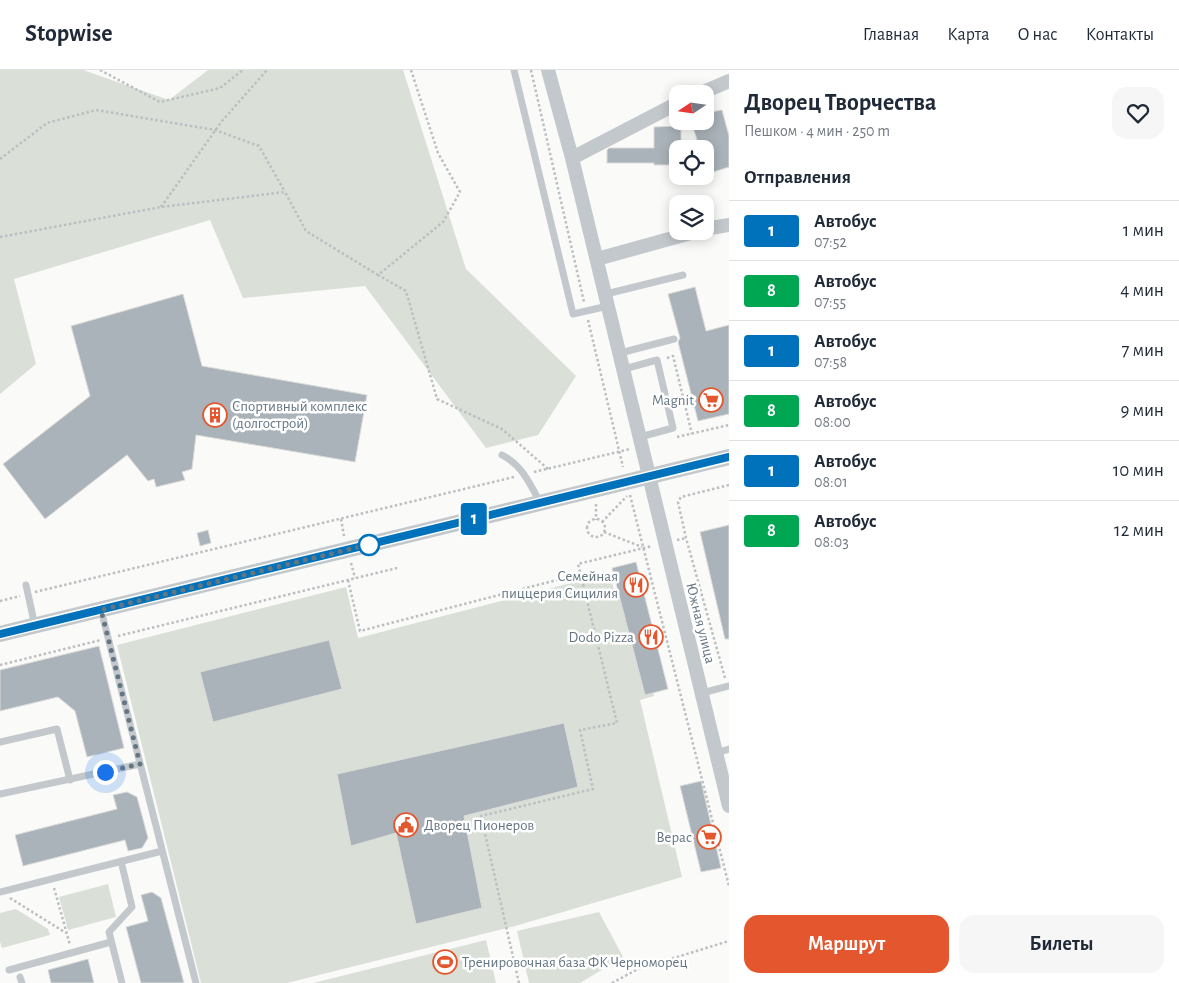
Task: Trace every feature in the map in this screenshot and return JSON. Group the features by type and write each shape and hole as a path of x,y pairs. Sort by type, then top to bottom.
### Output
{"street":[{"name":"Южная улица","path":"548,70 597,259 650,476 664,543 702,693 722,751 729,806"},
{"path":"714,87 729,81"},
{"path":"572,158 669,108"},
{"path":"714,228 729,225"},
{"path":"597,259 669,239"},
{"path":"0,634 729,457"}],"lane":[{"path":"514,70 572,314 586,311 607,300 683,275"},
{"path":"620,354 674,339"},
{"path":"624,369 657,360 673,428 640,437"},
{"path":"502,455 514,461 540,502"},
{"path":"26,585 35,626"},
{"path":"101,610 196,983"},
{"path":"702,693 728,686"},
{"path":"0,742 56,729 70,780"},
{"path":"0,794 140,764"},
{"path":"0,892 162,851"},
{"path":"121,861 132,907 109,932 122,983"},
{"path":"9,970 111,942"}],"path":[{"path":"100,70 160,102 220,88 242,70"},
{"path":"161,207 215,130 266,70"},
{"path":"378,275 443,222 460,192 438,153 411,70"},
{"path":"531,70 623,467"},
{"path":"0,158 47,124 96,110 215,130 259,146 306,231 406,291 437,399 502,429 548,469"},
{"path":"0,236 161,207 285,192"},
{"path":"673,356 690,434 729,425"},
{"path":"0,601 620,452"},
{"path":"728,686 686,538 678,502 681,496 729,485"},
{"path":"602,522 630,494 729,886"},
{"path":"596,503 596,520"},
{"path":"602,522 591,521 588,526 589,534 597,537 604,532"},
{"path":"602,522 604,532"},
{"path":"604,532 643,548"},
{"path":"519,983 481,816 593,789 580,730 617,723 578,564 643,548"},
{"path":"0,665 397,568"},
{"path":"348,580 360,631 580,574"},
{"path":"52,879 72,953"},
{"path":"0,892 66,933"},
{"path":"612,983 638,969 729,941"}],"shaded area":[{"path":"0,70 83,70 169,100 208,70 403,70 466,269 576,376 538,435 486,448 365,286 243,298 210,220 14,279 36,364 0,394"},
{"path":"610,573 614,590 627,587 654,696 640,700 682,877 515,926 287,983 201,983 117,645 346,587 358,638"},
{"path":"108,884 116,917 68,930 59,897"},
{"path":"16,909 48,929 50,935 2,948 0,942 0,913"},
{"path":"599,912 623,957 580,983 529,983 517,931"},
{"name":"Тренировочная база ФК Черноморец","path":"486,940 496,983 313,983"}],"building":[{"path":"722,110 729,136 729,167 714,172 714,140 697,140 694,130 714,130 714,111"},
{"path":"669,126 669,130 681,130 681,140 669,140 669,165 654,165 654,163 607,163 607,150 609,148 654,148 654,127"},
{"path":"695,287 706,331 729,325 729,414 698,421 678,342 680,338 668,294"},
{"name":"Спортивный комплекс (долгострой)","path":"183,294 202,366 367,395 355,462 196,435 192,469 182,472 185,480 156,487 154,479 148,481 127,455 45,519 3,464 90,396 71,326"},
{"path":"729,525 729,639 725,639 700,532"},
{"path":"208,530 211,543 200,546 197,533"},
{"path":"636,562 668,689 645,695 612,568"},
{"path":"329,640 342,689 213,722 200,672"},
{"path":"99,646 124,748 87,757 75,711 58,697 0,711 0,670"},
{"name":"Дворец Пионеров","path":"564,723 578,787 464,816 482,908 416,924 396,833 351,846 337,774"},
{"path":"701,781 721,868 701,872 680,786"},
{"path":"127,792 137,797 148,838 142,848 128,851 125,840 23,866 15,835 117,809 113,795"},
{"path":"152,892 161,898 184,983 141,983 126,927 148,921 141,895"},
{"path":"88,959 94,983 51,983 48,970"}],"bus line":[{"name":"1","path":"0,634 729,457"}],"place":[{"name":"Magnit","path":"711,400"},
{"name":"Спортивный комплекс (долгострой)","path":"215,415"},
{"name":"Семейная пиццерия Сицилия","path":"636,585"},
{"name":"Dodo Pizza","path":"651,637"},
{"name":"Дворец Пионеров","path":"406,825"},
{"name":"Верас","path":"709,837"},
{"name":"Тренировочная база ФК Черноморец","path":"445,962"}],"route":[{"path":"105,772 140,764 101,610 375,543 369,545"}]}
